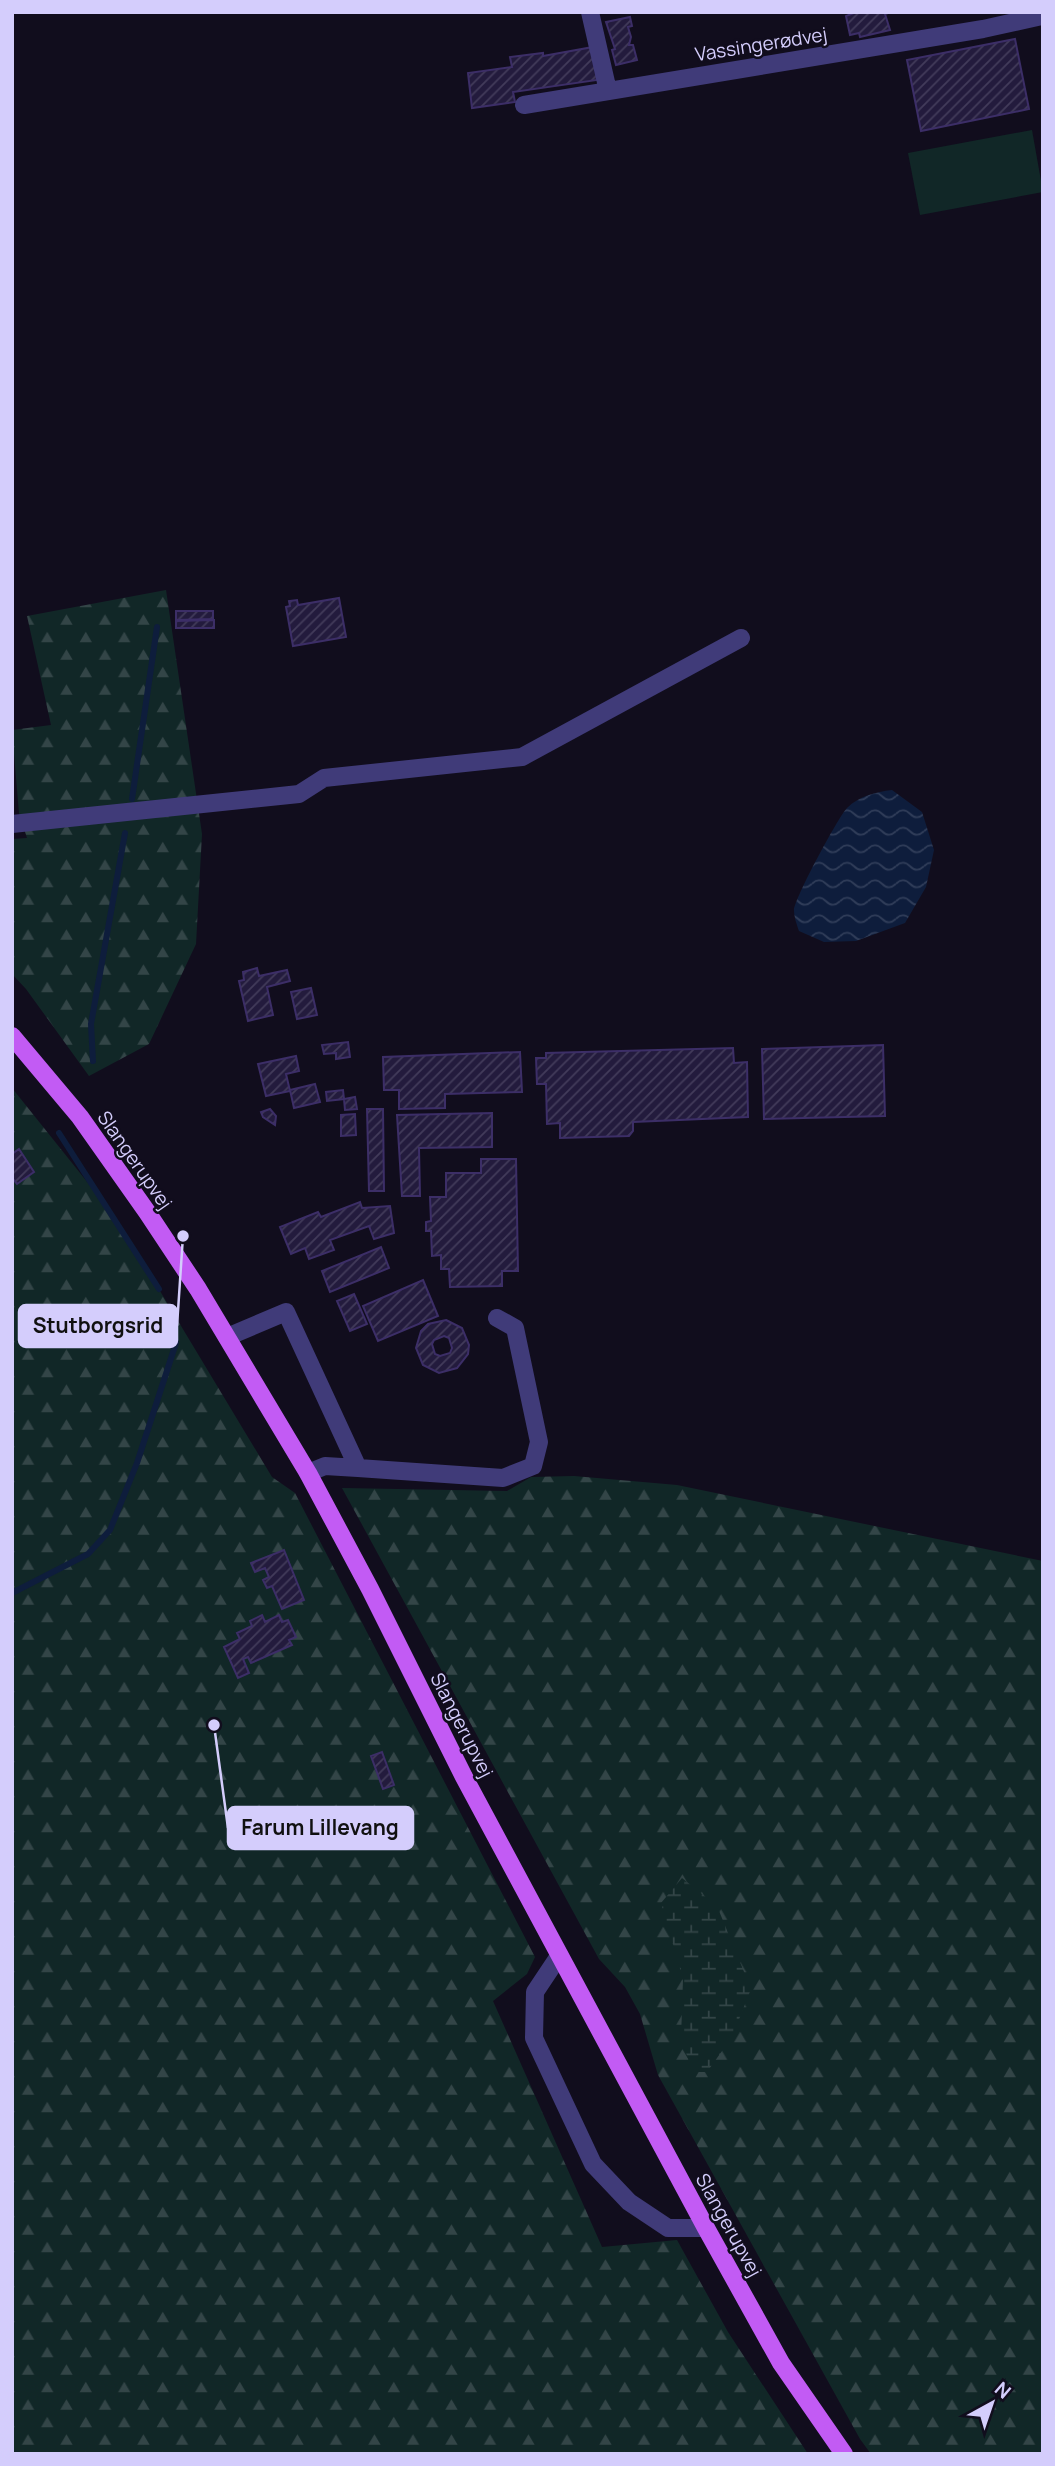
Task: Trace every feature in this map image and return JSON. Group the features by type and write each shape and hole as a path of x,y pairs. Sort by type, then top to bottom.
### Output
{"main road":[{"name":"Slangerupvej","path":"12,1035 88,1128 198,1289 308,1473 559,1956 706,2228 782,2363 844,2454"}],"lane":[{"path":"590,12 608,91"},
{"name":"Vassingerødvej","path":"524,105 972,31 1042,16 1042,12"},
{"path":"12,824 299,794 324,778 522,757 741,638"},
{"path":"227,1337 285,1312 358,1468"},
{"path":"308,1473 325,1466 503,1478 533,1466 538,1442 515,1328 497,1318"},
{"path":"559,1956 535,1992 534,2038 593,2164 629,2202 667,2228 706,2228"}],"green space":[{"path":"1032,130 1043,192 920,215 908,153"},
{"path":"166,590 202,834 196,944 149,1044 89,1076 26,989 12,974 12,839 27,838 19,813 12,730 51,725 27,616"},
{"path":"12,1088 116,1218 272,1477 295,1493 535,1957 527,1974 493,2001 602,2247 677,2240 728,2332 808,2454 12,2454"},
{"path":"574,1476 677,1485 1043,1561 1043,2454 871,2454 860,2439 658,2075 640,2014 625,1987 599,1959 342,1488 507,1491 531,1477"},
{"path":"682,1878 717,1906 751,1989 732,2037 707,2072 693,2072 681,2039 683,1979 661,1903"}],"water":[{"path":"892,790 922,812 934,850 926,887 905,923 856,941 824,942 799,931 794,913 796,903 842,815 862,798"}],"building":[{"path":"856,12 891,12 885,14 890,30 860,37 859,33 850,35 846,16"},
{"path":"630,17 632,26 628,27 631,37 629,45 633,45 637,60 616,65 612,50 615,49 606,22"},
{"path":"1015,39 1029,109 921,131 907,60"},
{"path":"593,47 597,80 513,92 515,102 472,108 468,73 512,67 510,57 543,53 543,56"},
{"path":"339,598 346,637 293,646 286,607 290,606 289,601 297,600 298,605"},
{"path":"176,611 213,611 213,619 176,620"},
{"path":"214,620 214,628 176,628 176,621"},
{"path":"257,968 259,976 287,970 290,981 267,987 273,1015 248,1021 239,981 244,980 243,972"},
{"path":"311,988 317,1015 297,1019 291,992"},
{"path":"348,1042 350,1057 336,1059 336,1053 324,1054 322,1045"},
{"path":"883,1045 885,1116 764,1119 762,1049"},
{"path":"733,1048 734,1063 747,1062 748,1117 633,1122 633,1131 629,1136 560,1138 560,1123 547,1124 546,1084 537,1084 536,1058 546,1058 546,1053"},
{"path":"520,1052 522,1092 445,1094 445,1108 399,1109 399,1090 384,1090 383,1057"},
{"path":"296,1056 299,1071 286,1074 290,1091 266,1096 258,1064"},
{"path":"315,1084 320,1102 294,1108 290,1090"},
{"path":"343,1090 344,1099 327,1101 326,1092"},
{"path":"355,1097 357,1109 345,1110 344,1099"},
{"path":"270,1109 276,1116 275,1125 263,1117 261,1112"},
{"path":"367,1109 383,1109 384,1191 369,1191"},
{"path":"492,1113 492,1147 419,1148 420,1196 402,1196 397,1115"},
{"path":"355,1114 356,1135 341,1136 341,1115"},
{"path":"19,1149 34,1172 17,1184 12,1178 12,1154"},
{"path":"481,1159 516,1159 518,1271 502,1271 502,1286 450,1287 449,1269 441,1269 441,1255 432,1256 431,1231 426,1231 426,1222 431,1221 430,1197 446,1197 446,1173 481,1173"},
{"path":"360,1202 362,1208 390,1206 394,1233 374,1239 369,1226 330,1240 334,1250 309,1259 305,1248 291,1254 280,1227 318,1212 321,1217"},
{"path":"381,1247 389,1268 330,1292 322,1271"},
{"path":"423,1280 438,1316 378,1341 363,1306"},
{"path":"354,1294 367,1324 350,1331 337,1301"},
{"path":"446,1320 462,1328 469,1345 468,1354 457,1368 439,1373 423,1365 416,1348 421,1331 428,1324","holes":["444,1336 449,1338 452,1348 450,1353 440,1356 435,1354 432,1344 434,1340"]},
{"path":"284,1550 304,1600 282,1609 272,1586 267,1588 263,1580 269,1577 265,1568 255,1572 251,1563"},
{"path":"262,1615 265,1622 279,1615 282,1622 288,1620 296,1637 289,1640 292,1645 251,1663 248,1657 243,1659 249,1673 238,1678 224,1647 240,1639 237,1633 252,1626 250,1621"},
{"path":"382,1752 394,1785 383,1789 371,1756"}],"waterway":[{"path":"132,799 157,627"},
{"path":"93,1061 91,1024 125,833"},
{"path":"59,1133 159,1289"},
{"path":"12,1593 88,1554 110,1530 137,1463 176,1343 170,1316"}],"place":[{"name":"Stutborgsrid","path":"183,1236"},
{"name":"Farum Lillevang","path":"214,1725"}]}
